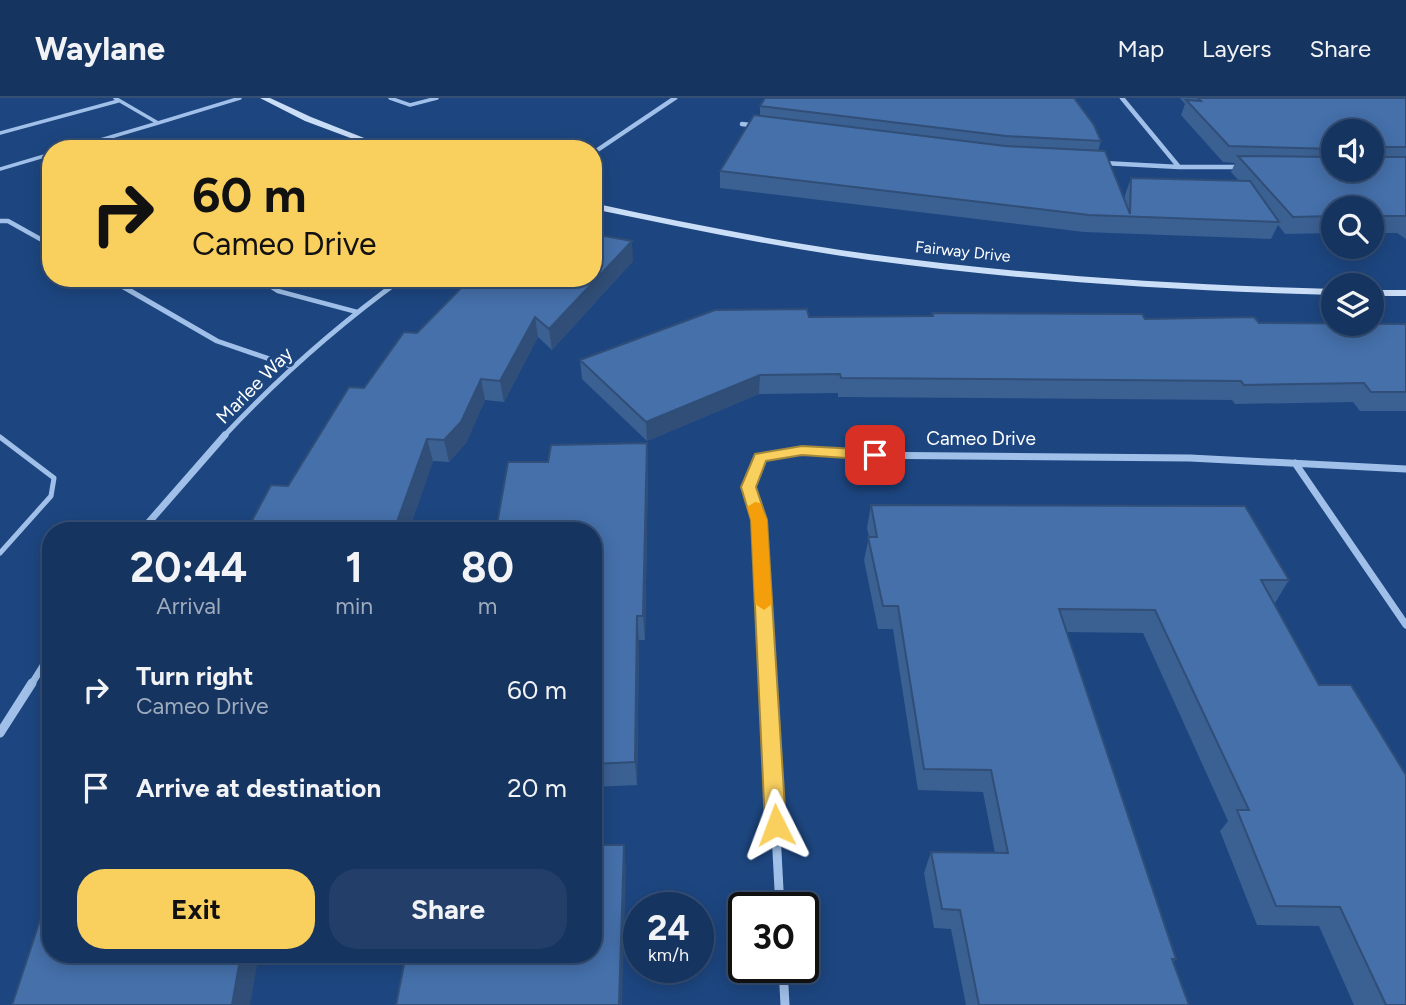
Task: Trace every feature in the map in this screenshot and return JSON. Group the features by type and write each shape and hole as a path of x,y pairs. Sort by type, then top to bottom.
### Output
{"street":[{"path":"264,98 364,140"},
{"path":"602,147 675,98"},
{"path":"1122,98 1179,167"},
{"path":"742,124 769,127"},
{"path":"1098,162 1179,167 1243,167"},
{"name":"Fairway Drive","path":"602,208 743,236 939,265 1141,284 1321,291"},
{"path":"0,221 8,221 42,240"},
{"path":"124,287 217,341 293,368"},
{"name":"Marlee Way","path":"149,522 210,453 293,368 356,312 391,287"},
{"path":"1384,293 1406,293"},
{"name":"Cameo Drive","path":"779,892 759,520 749,487 760,457 802,451 849,455 1150,457 1406,469"},
{"path":"1296,463 1406,625"},
{"path":"0,733 42,667"},
{"path":"784,983 785,1005"}],"lane":[{"path":"100,140 240,98"},
{"path":"390,98 410,105 437,98"},
{"path":"0,133 116,99 158,123"},
{"path":"0,169 42,157"},
{"path":"272,287 356,312"},
{"path":"0,437 54,478 51,496 0,554"}],"building":[{"path":"765,98 1074,98 1094,125 1101,141 1006,136 760,106"},
{"path":"1198,98 1406,98 1406,147 1384,147 1384,119 1321,119 1321,149 1229,146 1186,100 1201,101"},
{"path":"754,115 1005,146 1105,151 1130,214 1131,178 1250,181 1279,222 1089,215 720,171"},
{"path":"1238,156 1321,157 1321,182 1384,182 1384,157 1406,157 1406,216 1384,216 1384,196 1321,196 1321,216 1293,217"},
{"path":"602,236 632,241 602,273"},
{"path":"462,287 589,287 549,329 535,317 500,381 481,379 461,422 444,440 427,439 397,522 251,522 271,485 288,486 349,387 364,388 404,332 417,333"},
{"path":"807,309 809,317 933,316 932,313 1142,314 1145,319 1254,317 1259,323 1321,323 1321,336 1384,336 1384,324 1406,324 1406,392 1371,392 1364,383 1244,385 1241,381 760,375 646,422 580,360 715,310"},
{"path":"647,443 643,616 637,616 635,762 602,764 602,522 497,522 508,462 548,462 551,445"},
{"path":"871,505 1245,506 1289,580 1261,580 1319,685 1351,685 1406,775 1406,1005 1386,1005 1340,907 1276,906 1237,810 1249,810 1155,610 1059,609 1189,1005 979,1005 960,910 942,909 931,852 1008,853 991,770 924,769 898,606 883,606 868,537 877,537"},
{"path":"602,845 624,845 619,1005 396,1005 404,963 602,963"},
{"path":"42,914 42,963 239,963 232,1005 12,1005"}],"slow traffic":[{"path":"755,507 759,520 764,604"}],"route":[{"path":"776,825 759,520 749,487 760,457 802,451 875,455"}]}
